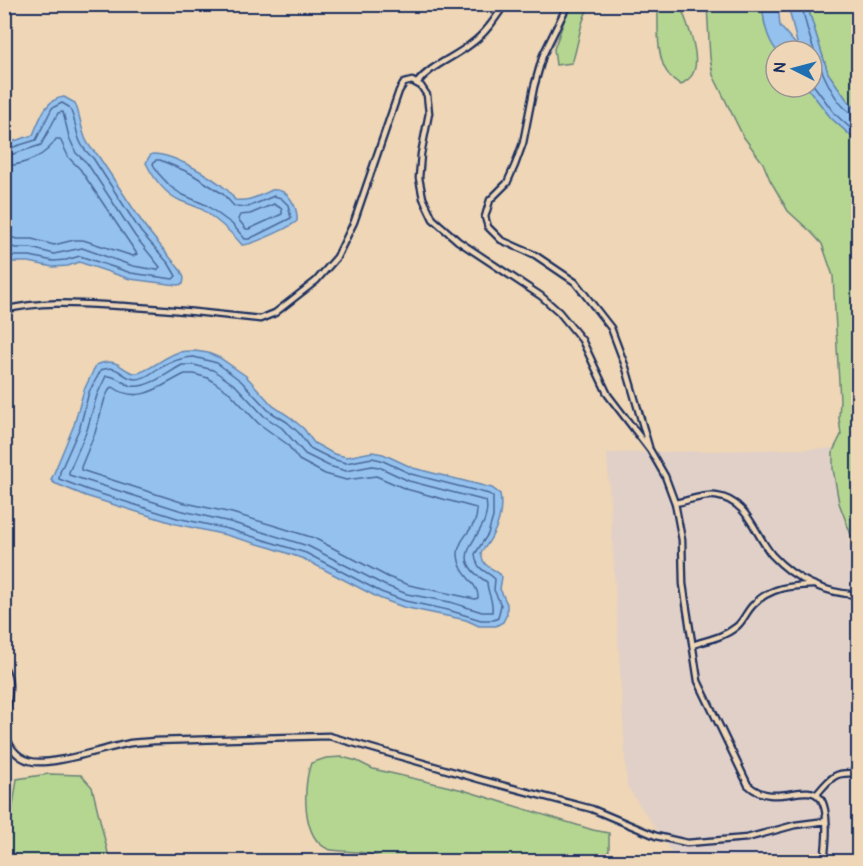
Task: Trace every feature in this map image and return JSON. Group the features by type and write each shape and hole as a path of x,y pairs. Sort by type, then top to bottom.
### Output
{"lane":[{"path":"417,83 426,71 472,44 493,23 505,4"},
{"path":"568,4 543,55 523,142 515,165 507,183 490,201 485,217 488,226 501,240 535,255 575,282 611,328 626,368 650,450"},
{"path":"4,310 42,304 72,303 154,308 260,319 274,313 316,282 337,257 354,222 399,91 404,83 412,81 417,83 426,95 429,113 419,178 423,198 434,219 458,240 541,296 559,312 582,340 608,395 650,450 665,476 675,503 682,540 683,584 698,681 741,774 757,794 772,796 809,791 817,794 822,800 827,835 824,861"},
{"path":"675,503 716,496 730,500 740,507 771,553 787,569 813,585 843,594 858,595"},
{"path":"693,645 737,627 753,605 768,593 784,586 813,585"},
{"path":"4,667 9,684 6,732 9,747 31,762 48,762 131,743 329,736 592,809 673,841 687,843 747,838 795,825 826,821"},
{"path":"817,794 830,778 841,772 858,774"}],"shaded area":[{"path":"858,448 848,543 858,554 858,861 677,861 627,786 607,453"}],"green space":[{"path":"570,5 590,5 572,63 556,65 554,49"},
{"path":"655,5 680,5 689,30 695,50 695,68 691,76 681,85 665,70 662,62 658,9"},
{"path":"707,5 762,5 765,26 771,39 764,39 764,99 816,99 831,118 858,142 858,553 839,503 833,469 833,451 841,435 833,276 822,244 788,211 763,163 743,136 713,75"},
{"path":"807,5 858,5 858,111 847,100 828,73 824,60 824,39 818,39"},
{"path":"342,757 373,769 463,790 609,833 609,850 604,861 387,862 366,853 330,850 319,843 309,823 306,810 306,784 311,763 326,758"},
{"path":"48,774 81,775 92,787 112,861 5,861 17,779"}],"water":[{"path":"762,5 778,5 780,26 791,39 770,39"},
{"path":"788,5 807,5 818,39 796,39"},
{"path":"824,60 828,73 847,100 858,111 858,142 831,118 816,99 824,99"},
{"path":"64,97 75,103 88,143 146,228 181,271 184,278 183,284 130,279 79,262 68,266 53,267 29,262 11,262 5,257 5,144 33,135 48,106"},
{"path":"152,154 170,157 201,172 227,190 235,200 249,199 272,190 283,192 294,205 297,221 270,236 242,245 224,226 203,210 175,198 165,190 146,163"},
{"path":"195,351 220,358 246,376 273,406 304,429 314,443 334,454 347,457 372,452 383,454 413,468 492,488 500,494 501,511 497,526 481,553 484,563 502,577 500,589 507,604 507,614 503,622 496,626 479,626 466,620 403,607 379,598 304,559 226,535 176,524 86,496 51,480 74,425 84,390 96,365 104,362 116,363 136,373 146,370 175,353"}]}
